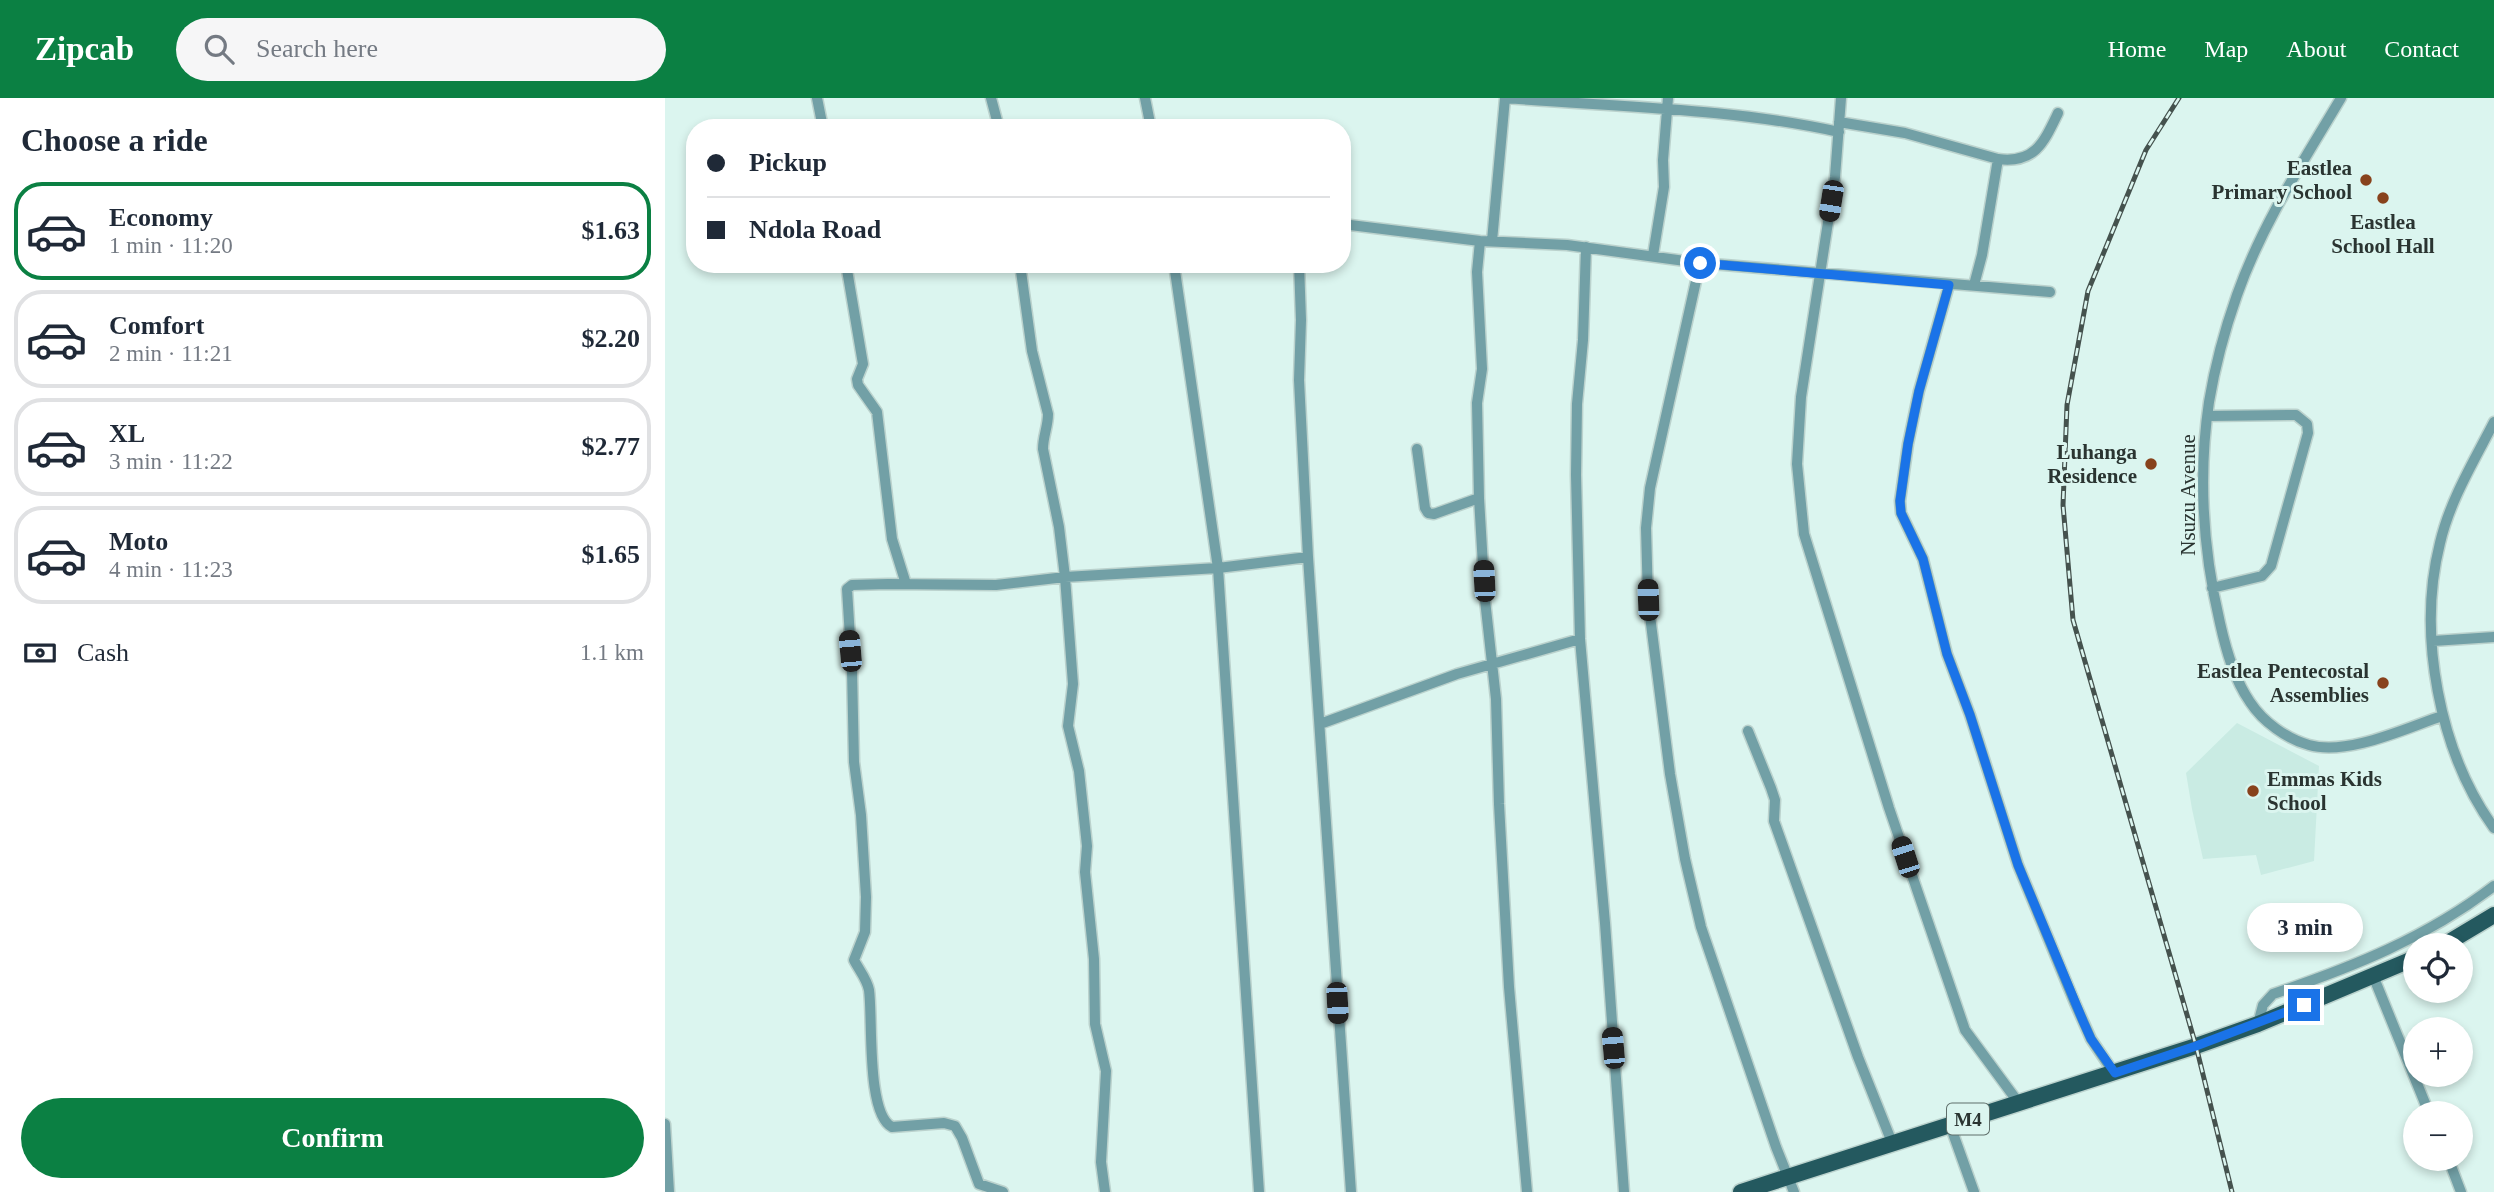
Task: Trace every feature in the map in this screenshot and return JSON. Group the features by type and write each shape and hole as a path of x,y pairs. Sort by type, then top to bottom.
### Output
{"main road":[{"path":"2464,933 2494,915"},
{"name":"M4","path":"1741,1192 2196,1046 2374,978 2403,964"}],"street":[{"path":"817,98 821,119"},
{"path":"991,98 997,119"},
{"path":"1145,98 1149,119"},
{"path":"1492,241 1506,98 1667,111 1701,111 1905,134 2012,161 2032,154 2043,143 2058,113"},
{"path":"1653,255 1664,187 1663,160 1668,98"},
{"path":"1842,98 1835,177 1801,397 1797,464 1804,534 1889,808 1965,1030 2018,1102"},
{"name":"Nsuzu Avenue","path":"2341,98 2266,226 2250,261 2224,337 2208,416 2203,502 2205,547 2212,587 2233,669 2249,702 2276,728 2308,745 2342,747 2442,716"},
{"path":"1974,285 1998,159"},
{"path":"1351,225 1479,241 1586,247 1700,263 2050,292"},
{"path":"1479,241 1477,272 1482,369 1477,403 1479,498 1485,600 1493,663 1508,974 1527,1192"},
{"path":"1586,247 1583,340 1577,404 1580,639 1605,923 1624,1192"},
{"path":"1700,263 1650,488 1646,528 1648,600 1670,774 1685,859 1701,927 1794,1192"},
{"path":"848,273 863,365 857,380 877,412 892,539 906,584"},
{"path":"1021,273 1032,351 1048,414 1043,438 1044,449 1059,527 1065,577 1073,684 1067,726 1076,754 1083,808 1087,846 1085,872 1094,959 1095,1024 1106,1071 1101,1162 1105,1192"},
{"path":"1175,273 1217,568 1259,1192"},
{"path":"1299,273 1299,380 1308,557 1351,1192"},
{"path":"1949,285 1919,391 1908,444 1900,501 1901,513 1923,559 1947,654 1970,715 2018,865 2091,1039 2115,1073"},
{"path":"2208,416 2296,415 2307,424 2308,433 2277,549 2268,572 2262,576 2212,587"},
{"path":"2494,422 2457,494 2440,541 2431,580 2430,622 2435,681 2442,716 2467,782 2494,828"},
{"path":"1417,449 1426,512 1434,514 1479,498"},
{"path":"1003,1192 979,1184 955,1126 944,1124 892,1127 881,1117 875,1086 869,989 854,960 865,932 866,897 861,815 853,762 852,670 846,592 852,585 996,584 1217,568 1308,557"},
{"path":"2433,641 2494,637"},
{"path":"1320,724 1493,663 1580,639"},
{"path":"1748,731 1775,800 1774,821 1858,1057 1893,1145"},
{"path":"2258,1024 2263,1005 2273,994 2403,944 2494,886"},
{"path":"2374,978 2424,1101"},
{"path":"665,1124 669,1192"},
{"path":"1950,1125 1975,1192"},
{"path":"2453,1171 2461,1192"}],"shaded area":[{"name":"Emmas Kids School","path":"2237,723 2319,766 2314,861 2261,875 2256,855 2203,859 2186,773"}],"railway":[{"path":"2179,98 2146,150 2088,291 2067,405 2063,505 2073,620 2196,1046 2232,1192"}],"place":[{"name":"Eastlea Primary School","path":"2366,180"},
{"name":"Eastlea School Hall","path":"2383,198"},
{"name":"Luhanga Residence","path":"2151,464"},
{"name":"Eastlea Pentecostal Assemblies","path":"2383,683"},
{"name":"Emmas Kids School","path":"2253,791"}],"route":[{"path":"1700,263 1949,285 1919,391 1908,444 1900,501 1901,513 1923,559 1947,654 1970,715 2018,865 2091,1039 2115,1073 2258,1024 2304,1005"}]}
